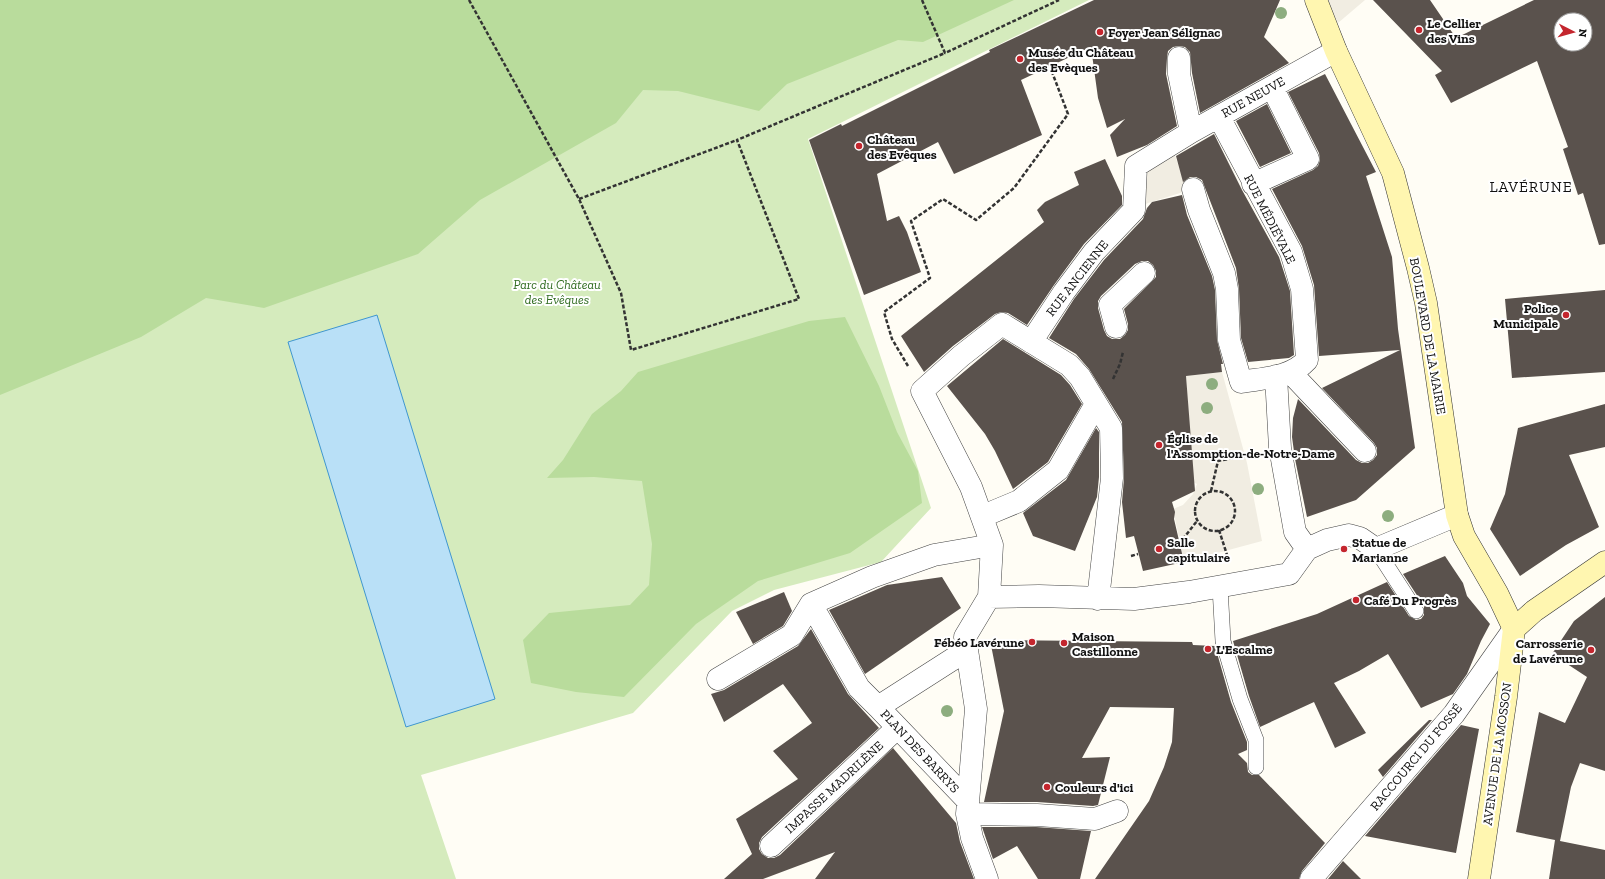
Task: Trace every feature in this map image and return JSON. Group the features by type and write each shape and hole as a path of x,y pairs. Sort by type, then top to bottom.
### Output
{"street":[{"name":"BOULEVARD DE LA MAIRIE","path":"1316,0 1336,51 1393,173 1426,303 1457,515 1464,536 1497,593 1514,629"},
{"name":"RUE NEUVE","path":"1171,144 1336,51"},
{"path":"1179,58 1179,74 1191,132"},
{"path":"1253,184 1308,159 1272,87"},
{"name":"RUE MÉDIÉVALE","path":"1218,117 1291,252 1302,289 1307,360 1300,368 1284,374"},
{"name":"RUE ANCIENNE","path":"1030,342 1064,292 1094,252 1134,210 1136,166 1171,144"},
{"path":"1193,189 1199,210 1224,273 1228,289 1229,340 1241,382 1284,374"},
{"path":"1116,327 1110,306 1144,273"},
{"path":"1098,599 1112,478 1111,428 1080,377 1069,365 1002,324 922,391 968,481 992,545 989,597 1039,596 1098,599 1134,599 1220,587 1289,574 1307,548 1327,540 1349,535 1360,538 1376,548 1457,515"},
{"path":"1284,374 1280,448 1295,532 1307,548"},
{"path":"1284,374 1365,451"},
{"path":"982,516 1019,501 1058,470 1096,404"},
{"path":"718,679 792,635 811,604 872,577 934,555 992,545"},
{"path":"1514,629 1534,610 1605,562"},
{"name":"PLAN DES BARRYS","path":"967,807 976,709 965,637 989,597"},
{"path":"811,604 859,688 878,708"},
{"name":"RACCOURCI DU FOSSÉ","path":"1311,879 1454,714 1514,629"},
{"name":"AVENUE DE LA MOSSON","path":"1479,879 1506,697 1514,629"},
{"name":"PLAN DES BARRYS","path":"967,650 878,708 967,807"},
{"name":"IMPASSE MADRILÈNE","path":"770,846 897,728"},
{"path":"987,879 972,838 967,807 1037,815 1095,819 1117,811"}],"lane":[{"path":"1376,548 1416,611"},
{"path":"1220,587 1223,641 1240,700 1256,740 1256,767"}],"path":[{"path":"469,0 579,199 621,293 631,350 799,299 737,140"},
{"path":"922,0 945,53"},
{"path":"579,199 737,140 945,53 1059,0"},
{"path":"922,391 892,339 884,312 930,278 911,221 942,199 976,220 1014,188 1068,114 1052,72"},
{"path":"1096,404 1109,388 1123,356 1124,347 1116,327"},
{"path":"1211,491 1218,461 1280,448"},
{"path":"1211,491 1224,493 1234,503 1234,515 1230,525 1219,530 1207,529 1197,521 1195,509 1200,497 1211,491"},
{"path":"1179,544 1197,521"},
{"path":"1219,530 1225,550"},
{"path":"1134,555 1138,554"}],"green space":[{"name":"Parc du Château des Evêques","path":"0,0 1089,0 808,139 931,508 881,562 774,590 732,611 633,713 421,775 456,879 0,879"},
{"path":"0,0 1014,0 923,42 898,40 787,84 759,111 678,91 643,90 616,123 480,200 418,254 264,308 206,298 141,337 0,395"},
{"path":"845,317 879,386 897,432 918,471 922,503 850,553 758,581 696,624 624,697 576,692 531,683 523,640 549,613 630,605 649,585 652,544 642,481 594,477 547,478 563,460 592,414 621,391 638,372 809,321"}],"shaded area":[{"path":"1327,0 1365,0 1338,23"},
{"path":"1171,144 1180,170 1191,171 1193,189 1148,203 1134,210 1136,166"},
{"path":"1222,372 1247,463 1262,541 1184,562 1173,509 1183,505 1193,494 1197,484 1193,482 1186,376"}],"water":[{"path":"377,315 495,699 406,727 288,342"}],"building":[{"name":"Château des Evêques","path":"1094,0 1280,0 1264,37 1289,63 1200,113 1192,73 1190,52 1185,47 1173,47 1168,51 1166,74 1177,126 1147,145 1117,157 1110,135 1125,119 1107,128 1098,98 1091,47 1021,80 1042,135 954,174 938,142 877,174 887,221 899,216 907,232 921,272 864,295 809,140 841,124 842,126 990,52 989,50"},
{"path":"1373,0 1430,0 1456,38 1534,0 1605,0 1605,244 1599,245 1583,193 1578,195 1563,149 1568,147 1537,61 1451,103 1435,75 1442,71"},
{"path":"1325,74 1376,172 1366,176 1392,257 1398,329 1415,448 1356,500 1307,517 1292,437 1293,418 1298,399 1356,460 1362,463 1368,463 1377,455 1377,448 1374,443 1322,388 1400,350 1319,356 1314,285 1302,246 1272,189 1313,170 1318,166 1320,160 1319,153 1288,92"},
{"path":"1267,104 1291,153 1260,167 1236,121"},
{"path":"1214,134 1242,190 1279,257 1290,291 1294,355 1289,358 1248,362 1241,338 1239,289 1236,268 1202,180 1196,177 1190,177 1183,182 1176,156"},
{"path":"1105,159 1122,196 1122,205 1084,244 1027,325 1008,313 1001,312 995,314 953,346 924,372 901,336 1044,222 1037,210 1045,202 1079,185 1074,172"},
{"path":"1182,195 1187,215 1212,276 1215,290 1217,340 1223,364 1221,364 1222,372 1186,376 1195,491 1172,502 1175,512 1174,519 1184,562 1143,571 1134,536 1126,538 1122,502 1124,478 1122,422 1089,369 1076,354 1049,338 1074,299 1104,260 1143,219 1147,208 1152,202","holes":["1142,261 1148,261 1153,265 1156,271 1156,277 1124,309 1128,324 1128,330 1125,335 1120,339 1112,339 1107,336 1104,330 1098,308 1098,301 1101,296 1135,264"]},
{"path":"1605,290 1605,372 1512,378 1505,299"},
{"path":"1003,339 1061,375 1070,385 1082,404 1048,462 1013,489 985,434 947,386"},
{"path":"1605,404 1605,447 1569,455 1599,527 1566,545 1520,576 1490,529 1505,494 1518,428"},
{"path":"1096,428 1099,432 1099,477 1097,497 1075,551 1033,536 1023,513 1066,480"},
{"path":"1445,556 1463,583 1467,596 1490,624 1467,674 1453,694 1421,708 1388,654 1359,671 1334,683 1366,733 1335,748 1314,702 1260,727 1249,696 1233,641 1317,614 1387,582 1409,616 1416,620 1421,619 1424,615 1424,606 1403,574"},
{"path":"942,577 961,608 865,674 829,610 887,585"},
{"path":"784,592 792,611 783,626 753,644 736,612"},
{"path":"1605,597 1605,771 1580,763 1571,787 1560,841 1605,850 1605,879 1549,879 1555,840 1516,832 1539,712 1565,723 1587,677 1552,654 1574,621"},
{"path":"811,629 848,694 879,728 762,837 759,843 759,849 762,854 768,858 774,858 780,855 893,748 956,823 960,842 974,879 815,879 835,852 763,879 724,879 752,854 736,819 798,779 773,751 812,723 783,684 724,722 711,694 724,690 798,646"},
{"path":"990,640 1192,642 1193,645 1215,646 1231,702 1247,742 1247,750 1238,754 1247,763 1248,772 1252,775 1259,775 1325,843 1302,871 1299,879 1095,879 1149,801 1164,767 1172,742 1174,708 1110,707 1082,758 1110,757 1098,805 1093,806 1037,802 984,802 1004,711"},
{"path":"1429,720 1432,720 1383,777 1378,770"},
{"path":"1461,725 1479,729 1456,853 1365,836"},
{"path":"982,827 1036,827 1091,831 1080,879 1038,879 1017,846 993,859"},
{"path":"1343,861 1361,879 1328,879"}],"place":[{"name":"Le Cellier des Vins","path":"1419,30"},
{"name":"Foyer Jean Sélignac","path":"1100,32"},
{"name":"Musée du Château des Evèques","path":"1020,59"},
{"name":"Château des Evêques","path":"859,146"},
{"name":"Police Municipale","path":"1566,315"},
{"name":"Église de l'Assomption-de-Notre-Dame","path":"1159,445"},
{"name":"Salle capitulaire","path":"1159,549"},
{"name":"Statue de Marianne","path":"1344,549"},
{"name":"Café Du Progrès","path":"1356,600"},
{"name":"Fébéo Lavérune","path":"1032,642"},
{"name":"Maison Castillonne","path":"1064,643"},
{"name":"L'Escalme","path":"1208,649"},
{"name":"Carrosserie de Lavérune","path":"1591,650"},
{"name":"Couleurs d'ici","path":"1047,787"}],"district":[{"name":"LAVÉRUNE","path":"1531,187"}]}
